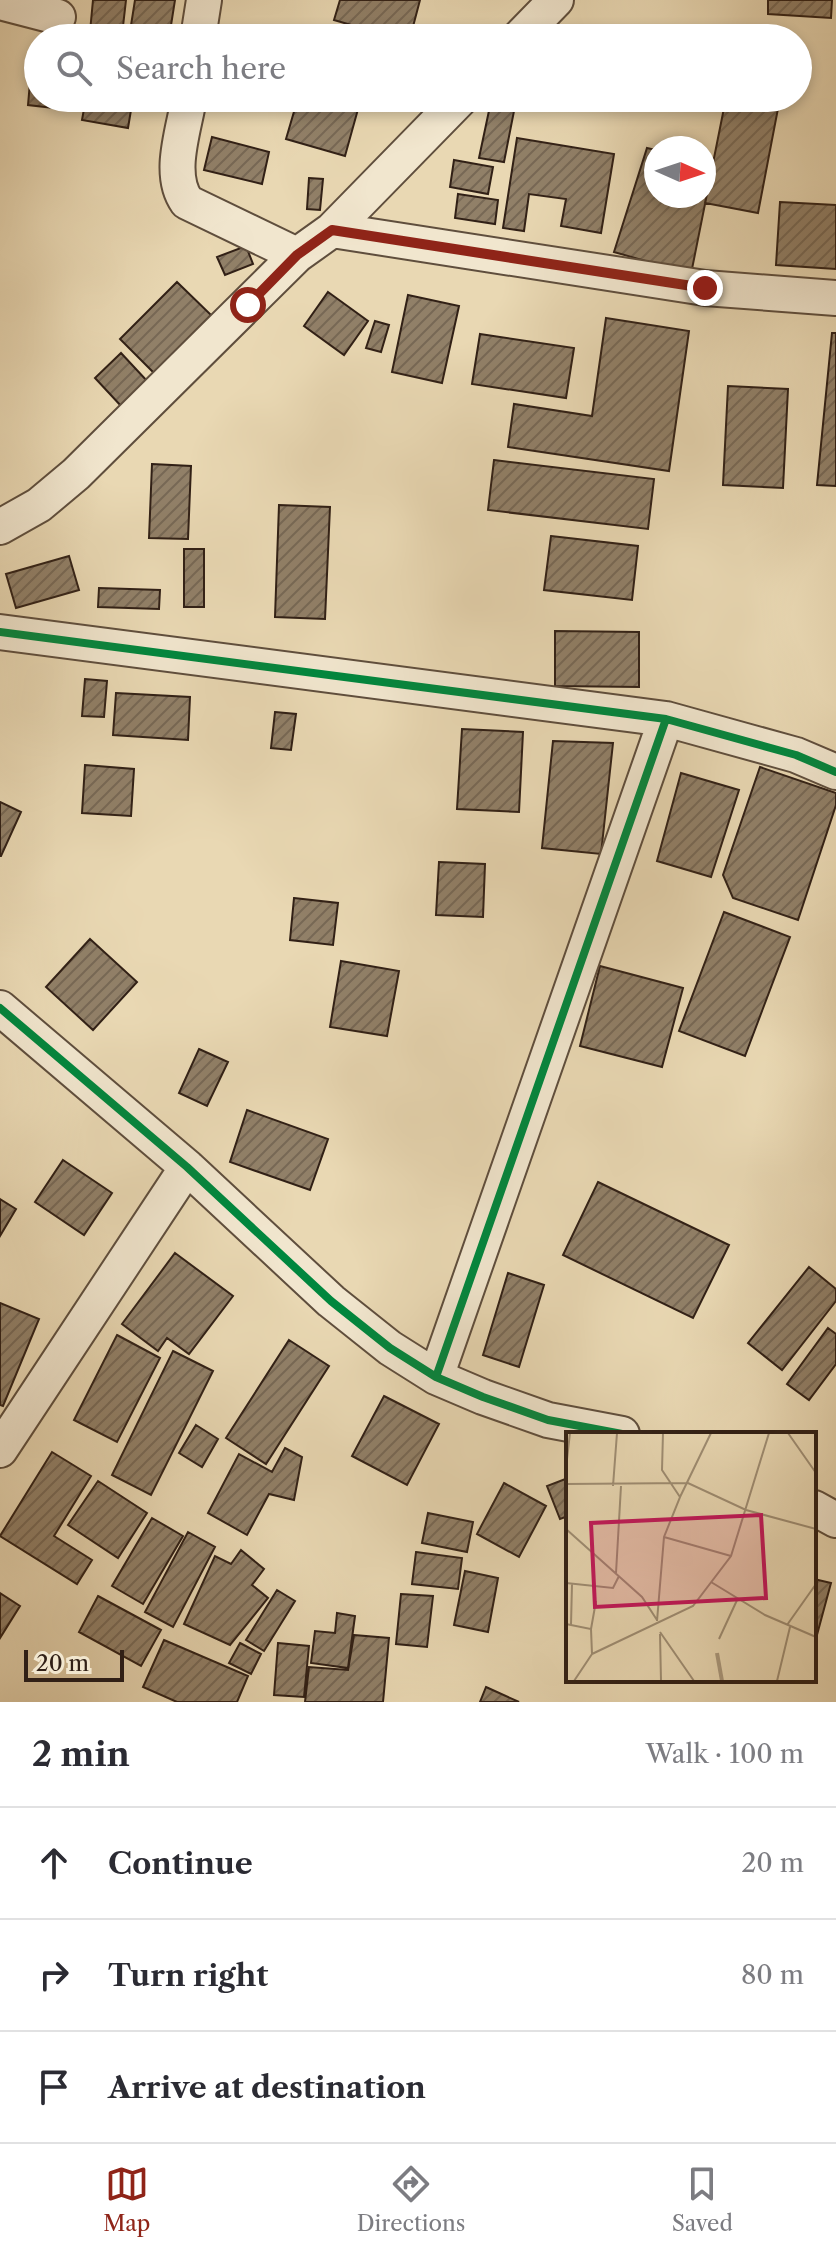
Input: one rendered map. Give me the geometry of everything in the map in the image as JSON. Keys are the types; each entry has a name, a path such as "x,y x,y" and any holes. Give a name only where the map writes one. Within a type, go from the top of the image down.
{"street":[{"path":"200,24 204,0"},
{"path":"533,24 556,0"},
{"path":"0,2 58,17"},
{"path":"187,112 177,189 187,202 297,255"},
{"path":"0,527 39,505 76,474 297,255 332,230 447,112"},
{"path":"332,230 705,288 836,298"},
{"path":"0,632 666,719 796,755 836,772"},
{"path":"436,1377 666,719"},
{"path":"0,1008 187,1167 331,1301 390,1348 436,1377 548,1420 611,1432"},
{"path":"4,1435 187,1167"},
{"path":"816,1509 836,1520"}],"building":[{"path":"93,0 126,0 123,24 91,24"},
{"path":"135,0 175,0 171,24 131,24"},
{"path":"340,0 420,0 414,24 348,24 334,20"},
{"path":"768,0 832,0 831,18 768,14"},
{"path":"83,112 131,112 128,128 82,120"},
{"path":"294,112 357,112 345,156 286,139"},
{"path":"489,112 514,112 504,162 479,158"},
{"path":"723,112 777,112 758,213 716,205 716,148"},
{"path":"212,137 269,152 262,184 204,170"},
{"path":"517,138 614,154 601,233 561,226 566,199 529,194 524,231 503,228"},
{"path":"644,157 644,208 704,208 691,274 614,252"},
{"path":"454,160 493,167 488,194 450,187"},
{"path":"309,178 323,179 320,210 307,209"},
{"path":"458,194 498,200 495,224 455,218"},
{"path":"780,202 836,205 836,269 776,265"},
{"path":"246,246 253,264 225,275 217,257"},
{"path":"177,282 211,315 154,373 120,339"},
{"path":"328,292 368,321 344,355 304,326"},
{"path":"408,295 459,306 442,383 392,372"},
{"path":"606,318 689,331 669,471 508,447 514,404 592,416"},
{"path":"375,321 389,325 381,352 366,348"},
{"path":"832,333 836,333 836,486 817,485"},
{"path":"480,334 574,348 566,398 472,384"},
{"path":"121,353 148,382 122,407 95,378"},
{"path":"728,386 788,389 783,488 723,485"},
{"path":"494,460 654,479 648,529 488,510"},
{"path":"152,464 191,466 188,539 149,538"},
{"path":"279,505 330,507 325,619 275,617"},
{"path":"551,536 638,546 632,600 544,590"},
{"path":"184,549 204,549 204,607 184,607"},
{"path":"69,556 79,590 16,608 6,574"},
{"path":"99,588 160,590 159,609 98,607"},
{"path":"555,631 639,632 639,687 555,686"},
{"path":"85,679 107,681 104,717 82,716"},
{"path":"116,693 190,697 188,740 113,735"},
{"path":"275,712 296,714 291,750 271,748"},
{"path":"462,729 523,732 519,812 457,809"},
{"path":"553,741 613,743 601,854 542,848"},
{"path":"85,765 134,769 131,816 82,813"},
{"path":"760,767 836,793 836,805 798,920 733,898 723,875"},
{"path":"681,773 739,790 711,877 657,861"},
{"path":"0,802 21,812 1,856 0,856"},
{"path":"439,862 485,864 483,917 436,915"},
{"path":"294,898 338,903 333,945 290,940"},
{"path":"724,912 790,937 745,1056 679,1031"},
{"path":"90,939 137,982 93,1030 46,987"},
{"path":"341,961 399,971 387,1036 330,1027"},
{"path":"600,966 683,988 662,1067 580,1046"},
{"path":"199,1049 228,1062 207,1106 179,1093"},
{"path":"247,1110 328,1139 310,1190 230,1162"},
{"path":"63,1160 112,1193 84,1235 35,1202"},
{"path":"598,1182 729,1245 693,1318 563,1255"},
{"path":"0,1199 16,1209 0,1236"},
{"path":"175,1253 233,1296 189,1354 167,1338 158,1351 122,1324"},
{"path":"809,1267 836,1289 836,1301 782,1370 748,1343"},
{"path":"508,1273 544,1285 519,1367 483,1355"},
{"path":"0,1303 39,1319 3,1406 0,1405"},
{"path":"828,1328 836,1334 836,1364 809,1400 787,1384"},
{"path":"117,1335 160,1358 117,1442 74,1420"},
{"path":"289,1340 329,1366 266,1464 226,1438"},
{"path":"173,1351 213,1371 151,1495 112,1475"},
{"path":"384,1396 439,1424 407,1485 352,1456"},
{"path":"196,1425 218,1439 202,1467 179,1453"},
{"path":"285,1448 302,1457 294,1500 269,1494 247,1535 208,1513 239,1454 272,1472"},
{"path":"52,1452 91,1476 54,1536 92,1560 77,1584 0,1536"},
{"path":"566,1479 566,1517 560,1519 547,1486"},
{"path":"98,1481 147,1513 118,1558 68,1525"},
{"path":"504,1483 546,1506 519,1557 477,1534"},
{"path":"428,1513 473,1522 467,1552 422,1543"},
{"path":"152,1518 183,1536 143,1604 112,1586"},
{"path":"188,1532 215,1547 173,1627 145,1612"},
{"path":"241,1550 264,1569 252,1585 268,1598 230,1645 184,1624 215,1556 231,1564"},
{"path":"416,1552 462,1558 458,1589 412,1584"},
{"path":"465,1571 498,1578 488,1632 454,1625"},
{"path":"816,1579 831,1583 816,1639"},
{"path":"277,1590 295,1601 264,1651 246,1640"},
{"path":"0,1593 20,1606 0,1638"},
{"path":"401,1594 433,1596 427,1647 396,1644"},
{"path":"98,1596 161,1630 141,1666 79,1632"},
{"path":"337,1613 355,1616 348,1668 311,1663 315,1631 335,1633"},
{"path":"354,1635 389,1638 383,1702 305,1702 309,1667 348,1670"},
{"path":"164,1640 248,1676 237,1702 177,1702 143,1687"},
{"path":"240,1643 261,1654 251,1674 229,1663"},
{"path":"278,1643 309,1646 304,1697 274,1695"},
{"path":"486,1687 519,1702 480,1702"}],"cycle path":[{"path":"0,632 666,719 796,755 836,772"},
{"path":"436,1377 666,719"},
{"path":"0,1008 187,1167 331,1301 390,1348 436,1377 483,1397 548,1420 611,1432"}],"route":[{"path":"248,305 297,255 332,230 705,288"}]}
